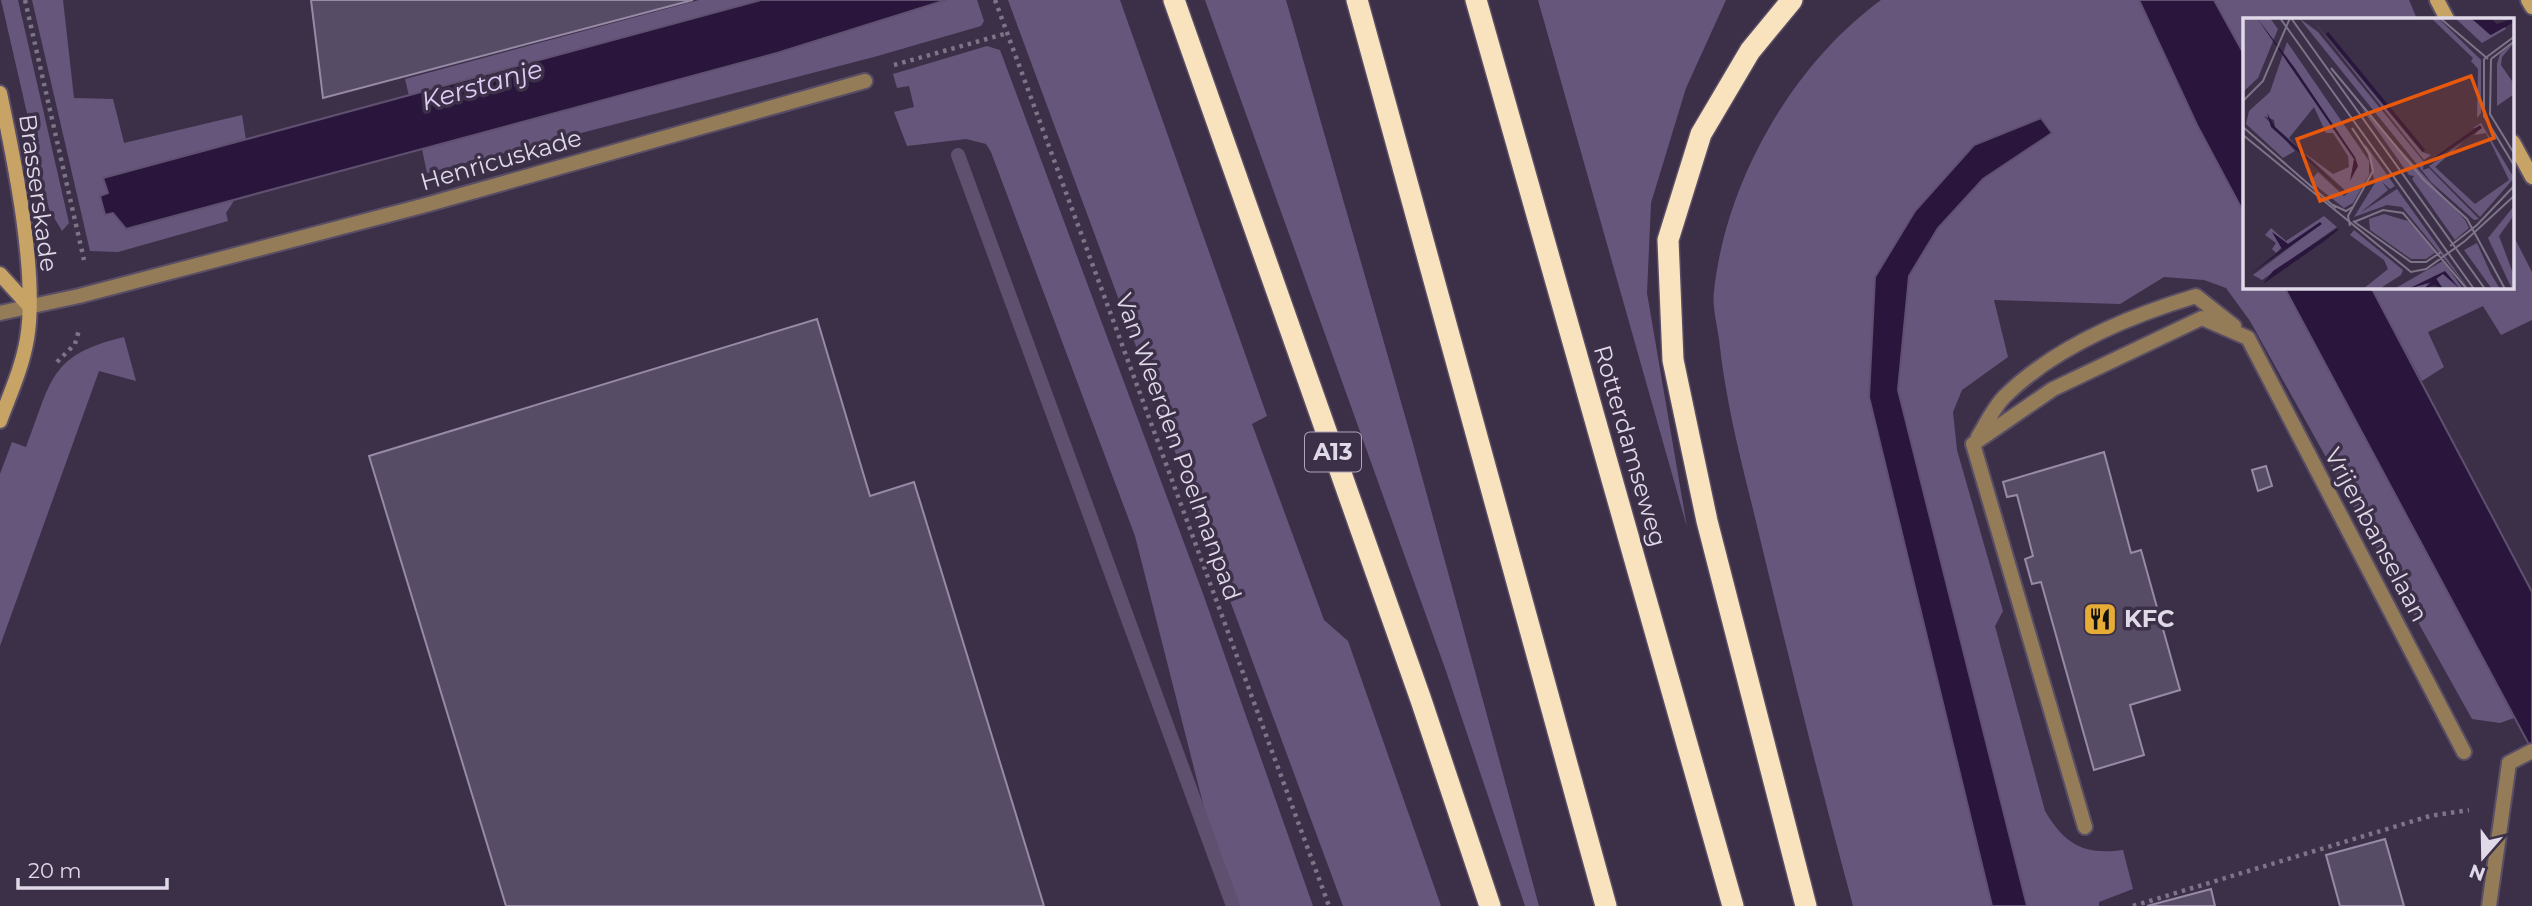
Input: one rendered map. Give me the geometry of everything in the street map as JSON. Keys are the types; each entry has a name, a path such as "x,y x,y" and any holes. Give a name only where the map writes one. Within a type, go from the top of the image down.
{"highway":[{"name":"A13","path":"1174,0 1490,906"},
{"path":"1357,0 1606,906"},
{"name":"Rotterdamseweg","path":"1476,0 1733,906"},
{"path":"1792,0 1750,51 1701,134 1668,240 1673,360 1707,521 1806,906"}],"main road":[{"path":"2437,0 2446,18"},
{"path":"2528,0 2532,7"},
{"name":"Brasserskade","path":"0,93 21,218 30,307 22,365 0,421"},
{"path":"2514,144 2532,177"},
{"path":"0,274 30,307"}],"street":[{"name":"Henricuskade","path":"0,313 422,206 865,80"},
{"name":"Vrijenbanselaan","path":"1973,444 2003,397 2049,362 2139,313 2196,296 2248,338 2464,752"},
{"path":"2085,827 1973,444 2053,389 2202,318 2248,338"},
{"path":"2489,906 2509,763 2529,753"}],"path":[{"name":"Van Weerden Poelmanpad","path":"995,0 1329,906"},
{"path":"865,80 881,68 1008,33"},
{"path":"2133,906 2430,816 2504,804"}],"shaded area":[{"path":"1,0 18,0 69,223 62,231 49,209"},
{"path":"32,0 63,0 74,98 113,99 124,143 242,115 246,140 104,178 114,213 126,229 235,199 226,213 228,221 118,252 90,251"},
{"path":"699,0 761,0 409,96 405,79"},
{"path":"946,0 977,0 984,21 981,26 874,57 427,173 422,149 777,53"},
{"path":"1008,0 1120,0 1267,416 1252,424 1324,620 1348,641 1441,906 1343,906"},
{"path":"1205,0 1286,0 1413,444 1539,906 1525,906 1446,671"},
{"path":"1538,0 1726,0 1686,88 1651,203 1647,293 1687,527"},
{"path":"1881,0 2139,0 2197,125 2243,211 2243,289 2285,289 2514,718 2500,723 2472,719 2250,321 2226,288 2204,280 2164,277 2120,304 1994,300 2008,357 1962,390 1953,412 1957,450 2003,611 1995,626 2045,811 2060,832 2077,845 2097,851 2123,850 2133,889 2099,902 2099,906 1853,906 1737,443 1714,309 1721,250 1733,208 1749,168 1792,92 1819,57"},
{"path":"2214,0 2409,0 2417,18 2243,18 2243,52"},
{"path":"987,46 1000,50 1202,591 1313,906 1229,906 1135,536 991,152 986,144 966,139 907,146 894,112 914,107 909,86 897,88 893,74"},
{"path":"2514,237 2532,272 2532,320 2501,335 2483,306 2428,332 2444,367 2422,381 2372,289 2514,289"},
{"path":"124,337 136,381 99,371 0,646 0,474 12,442 26,447 48,388 66,362 80,352"}],"water":[{"name":"Kerstanje","path":"761,0 946,0 777,53 126,229 113,213 105,215 100,196 108,193 103,178"},
{"path":"2139,0 2214,0 2243,52 2243,211 2197,125"},
{"path":"2041,118 2052,133 1983,179 1938,228 1909,276 1898,390 2027,906 1992,906 1869,397 1875,277 1915,211 1974,145"},
{"path":"2285,289 2372,289 2532,592 2532,750"}],"building":[{"path":"311,0 693,0 323,98"},
{"path":"817,319 870,496 914,482 1044,906 506,906 369,456"},
{"path":"2104,452 2131,553 2141,550 2180,690 2130,705 2144,755 2094,770 2041,582 2032,584 2025,559 2033,556 2017,495 2007,497 2003,482"},
{"path":"2266,466 2272,486 2258,491 2252,470"},
{"path":"2385,839 2404,906 2340,906 2326,855"},
{"path":"2211,889 2215,906 2147,906"}],"waterway":[{"path":"958,155 1233,906"}],"place":[{"name":"KFC","path":"2100,619"}]}
